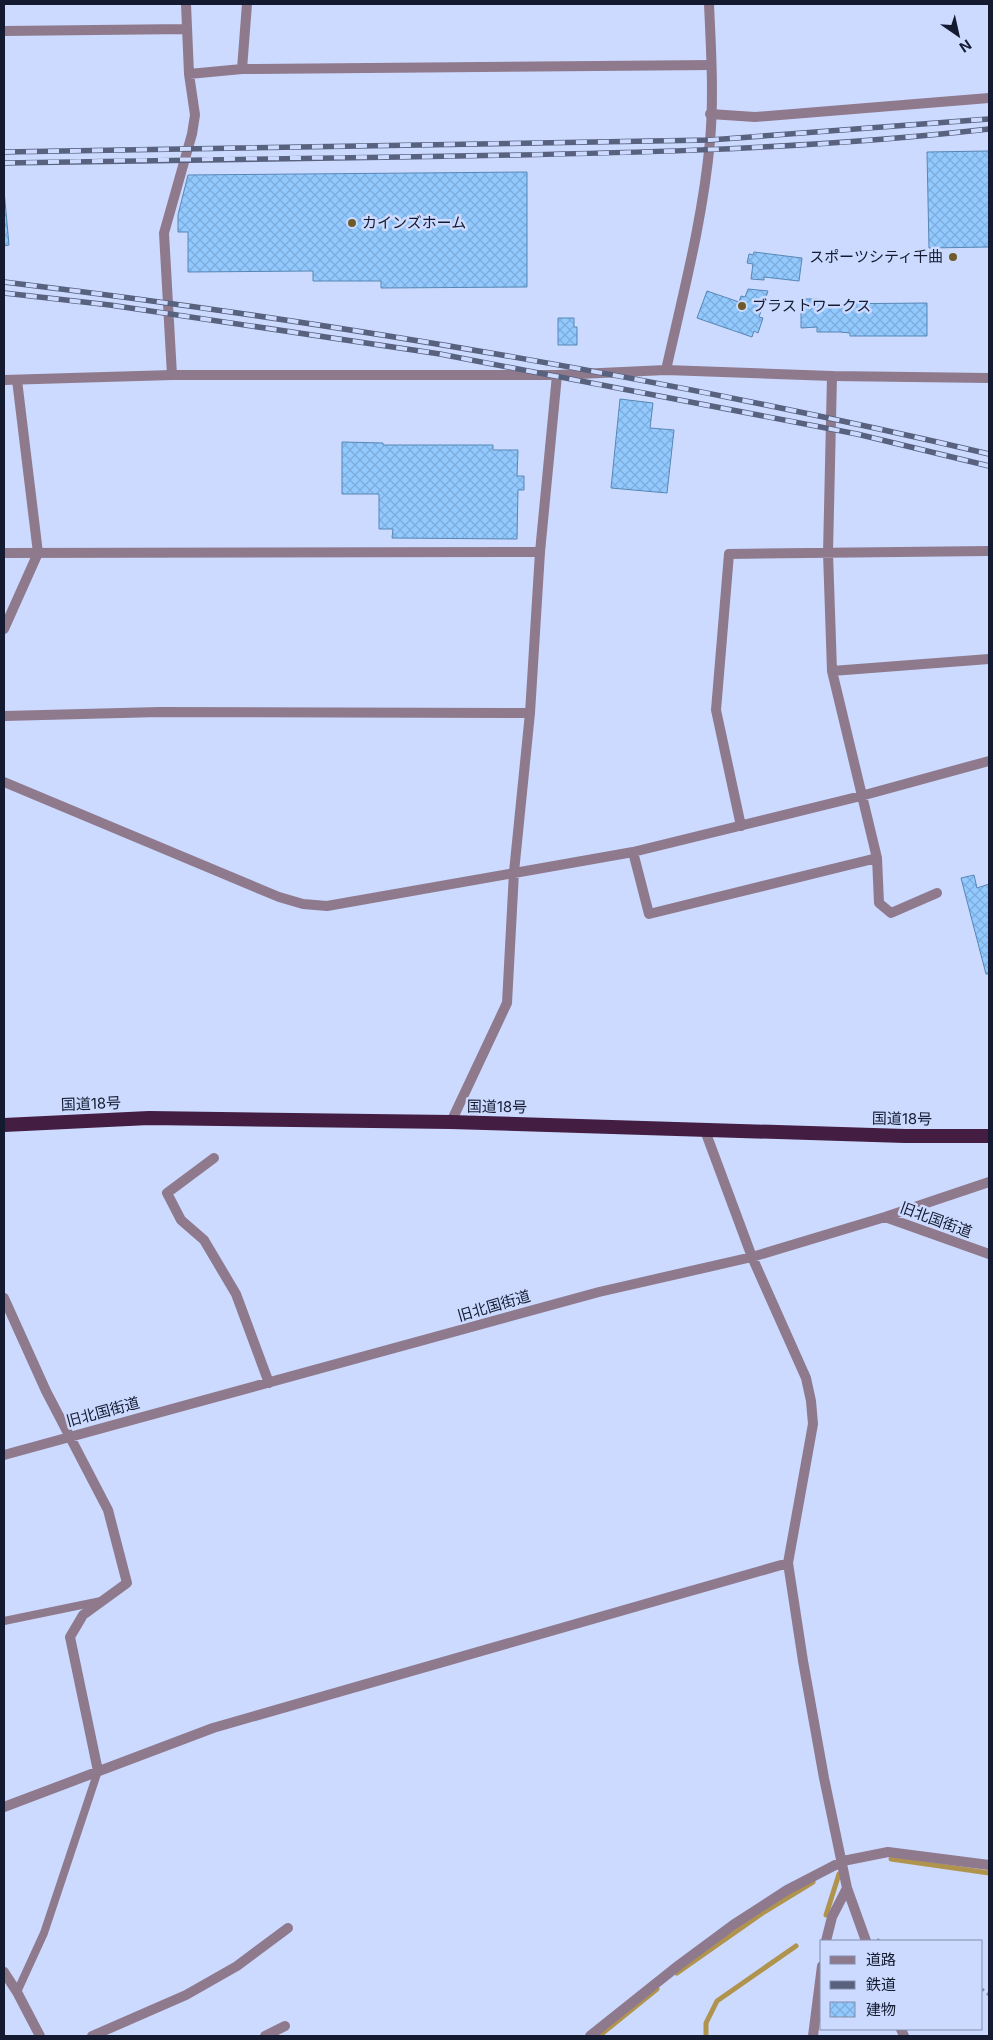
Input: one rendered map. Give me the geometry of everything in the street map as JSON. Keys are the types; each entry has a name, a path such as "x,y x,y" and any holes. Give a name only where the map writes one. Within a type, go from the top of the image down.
{"highway":[{"name":"国道18号","path":"4,1125 149,1118 451,1122 704,1128 904,1136 989,1136"}],"street":[{"path":"172,375 164,233 193,128 195,114 189,74 186,4"},
{"path":"242,69 247,4"},
{"path":"666,370 700,214 710,140 711,65 709,4"},
{"path":"4,30 187,29"},
{"path":"189,74 242,69 711,65"},
{"path":"710,114 755,117 989,98"},
{"path":"4,380 172,375 557,376 666,370 832,376 989,378"},
{"path":"451,1122 507,1003 514,872 530,713 540,552 557,376"},
{"path":"832,376 828,552 832,671 877,858 879,903 891,913 938,893"},
{"path":"4,629 38,553 17,380"},
{"path":"741,826 716,710 729,554 989,551"},
{"path":"4,553 540,552"},
{"path":"832,671 989,659"},
{"path":"4,716 160,712 530,713"},
{"path":"4,782 267,892 303,904 327,906 633,852 861,796 989,761"},
{"path":"633,852 649,914 877,858"},
{"path":"704,1128 752,1257 796,1352 806,1378 811,1401 813,1424 788,1563 824,1778 848,1888 866,1940"},
{"path":"214,1158 167,1193 182,1220 204,1240 236,1294 269,1383"},
{"path":"885,1217 989,1182"},
{"name":"旧北国街道","path":"4,1455 599,1292 752,1257 885,1217 989,1254"},
{"path":"4,1298 46,1392 108,1510 127,1583 83,1615 70,1637 98,1770"},
{"path":"4,1807 98,1770 214,1728 788,1563"},
{"path":"590,2036 679,1965 733,1925 787,1890 843,1861 888,1852 989,1865"},
{"path":"826,1940 832,1917 848,1888"},
{"path":"92,2036 186,1995 237,1966 288,1928"},
{"path":"4,1972 17,1992 40,2036"},
{"path":"813,2036 820,1982"},
{"path":"264,2036 285,2026"}],"lane":[{"path":"4,1621 103,1600"},
{"path":"17,1992 44,1933 98,1770"}],"building":[{"path":"989,151 989,247 929,248 927,152"},
{"name":"カインズホーム","path":"527,172 527,287 381,288 381,281 313,281 313,271 188,272 188,232 178,232 178,215 188,175"},
{"path":"4,190 9,245 4,246"},
{"path":"754,252 802,258 799,281 764,277 764,280 751,279 753,264 747,263 749,254 753,255"},
{"path":"748,289 768,291 759,317 763,318 758,333 754,331 752,337 697,318 707,291 739,302 741,296 745,297"},
{"path":"801,299 819,299 819,304 927,303 927,336 850,336 850,333 817,332 817,327 801,328"},
{"path":"558,318 574,318 574,327 577,327 577,345 558,345"},
{"path":"620,399 653,403 650,428 674,430 667,493 611,488"},
{"path":"342,442 383,443 383,445 493,445 493,450 518,450 517,476 524,476 524,490 518,490 517,539 392,538 393,529 379,529 379,494 342,494"},
{"path":"974,875 977,888 989,884 989,974 986,974 961,878"}],"waterway":[{"path":"891,1859 989,1873"},
{"path":"826,1915 839,1874"},
{"path":"677,1973 764,1912 813,1882"},
{"path":"706,2036 706,2023 717,2001 796,1946"},
{"path":"599,2036 657,1989"}],"railway":[{"path":"4,152 710,140 989,119"},
{"path":"4,163 622,153 769,147 989,129"},
{"path":"4,282 252,315 499,354 745,401 989,454"},
{"path":"4,293 110,305 440,354 857,434 989,466"}],"place":[{"name":"カインズホーム","path":"352,223"},
{"name":"スポーツシティ千曲","path":"953,257"},
{"name":"ブラストワークス","path":"742,306"}]}
